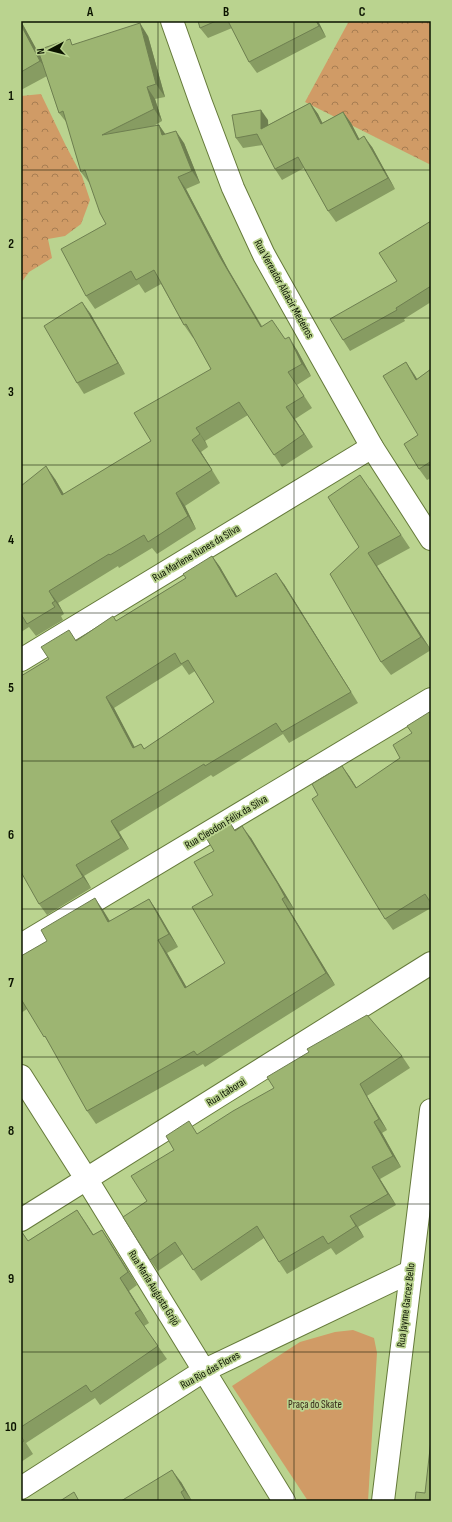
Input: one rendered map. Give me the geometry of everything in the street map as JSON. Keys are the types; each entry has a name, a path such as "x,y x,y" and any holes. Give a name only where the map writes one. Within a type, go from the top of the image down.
{"street":[{"name":"Rua Vereador Aldacir Medeiros","path":"172,21 233,188 261,248 372,447 431,539"},
{"name":"Rua Marlene Nunes da Silva","path":"21,660 372,447"},
{"name":"Rua Cleodon Félix da Silva","path":"21,945 431,699"},
{"name":"Rua Itaborai","path":"21,1220 431,963"},
{"name":"Rua Maria Augusta Grijó","path":"21,1076 205,1370 284,1501"},
{"name":"Rua Jayme Garcez Bello","path":"383,1501 431,1110"},
{"name":"Rua Rio das Flores","path":"21,1488 205,1370 410,1272"}],"green space":[{"path":"349,21 431,21 431,165 305,102"},
{"path":"41,94 82,176 90,200 81,224 65,236 48,239 52,258 29,272 21,283 21,96"},
{"name":"Praça do Skate","path":"353,1330 374,1338 377,1353 368,1501 308,1501 232,1386 300,1342 335,1332"}],"building":[{"path":"198,21 216,21 200,28"},
{"path":"228,21 316,21 319,26 249,62"},
{"path":"140,23 156,84 147,87 154,109 102,135 159,125 162,135 176,131 192,171 178,177 220,257 261,327 272,320 285,339 289,337 302,364 288,372 304,396 286,407 304,434 274,455 239,402 196,428 200,434 192,440 212,470 176,493 188,516 148,542 144,535 110,555 109,554 49,591 55,601 52,603 55,607 27,624 21,614 21,486 46,466 62,495 151,441 134,413 211,369 186,324 184,325 154,270 136,280 131,271 86,296 61,249 106,224 100,213 85,170 81,172 63,111 59,113 38,50 70,39 72,45"},
{"path":"21,25 40,61 21,72"},
{"path":"310,103 321,124 343,112 358,140 364,136 388,178 328,211 298,157 275,169 257,134 236,138 232,115 261,110 261,129"},
{"path":"431,221 431,286 396,308 397,310 343,340 330,319 397,281 379,253"},
{"path":"82,302 118,363 77,383 44,326"},
{"path":"406,362 416,380 431,369 431,463 430,462 419,469 404,444 418,435 383,376"},
{"path":"360,475 401,535 368,553 421,637 381,662 330,574 359,547 328,497"},
{"path":"212,556 236,597 276,573 351,692 282,732 276,723 205,766 204,764 111,821 121,838 76,865 83,877 39,904 21,872 21,676 49,659 41,647 69,630 76,641 113,616 116,621 186,578 183,574","holes":["175,653 181,664 188,660 214,702 144,749 141,744 133,748 106,697"]},
{"path":"431,711 431,903 425,894 385,919 312,799 318,795 312,784 342,766 356,788 400,758 393,745 412,733 407,726"},
{"path":"229,821 235,831 242,826 278,884 285,897 282,899 326,973 197,1055 194,1051 87,1111 45,1036 44,1037 21,999 21,956 47,941 41,930 95,898 108,922 149,899 169,934 158,940 185,988 225,963 192,907 213,895 194,862 214,851 205,836"},
{"path":"367,1015 402,1056 360,1084 379,1119 374,1122 393,1156 372,1167 388,1194 350,1216 356,1226 328,1244 323,1236 279,1262 257,1226 193,1270 175,1242 150,1260 123,1217 147,1201 131,1176 174,1150 166,1136 189,1121 197,1134 233,1111 274,1088 267,1077 309,1052 307,1049"},
{"path":"77,1210 93,1235 102,1230 128,1272 120,1278 140,1310 135,1313 158,1346 91,1392 86,1385 21,1427 21,1231 28,1241"},
{"path":"21,1436 24,1441 21,1443"},
{"path":"431,1440 431,1501 415,1501 416,1492 425,1493"},
{"path":"172,1470 184,1490 181,1492 186,1501 121,1501"},
{"path":"74,1492 79,1501 60,1501"}]}
